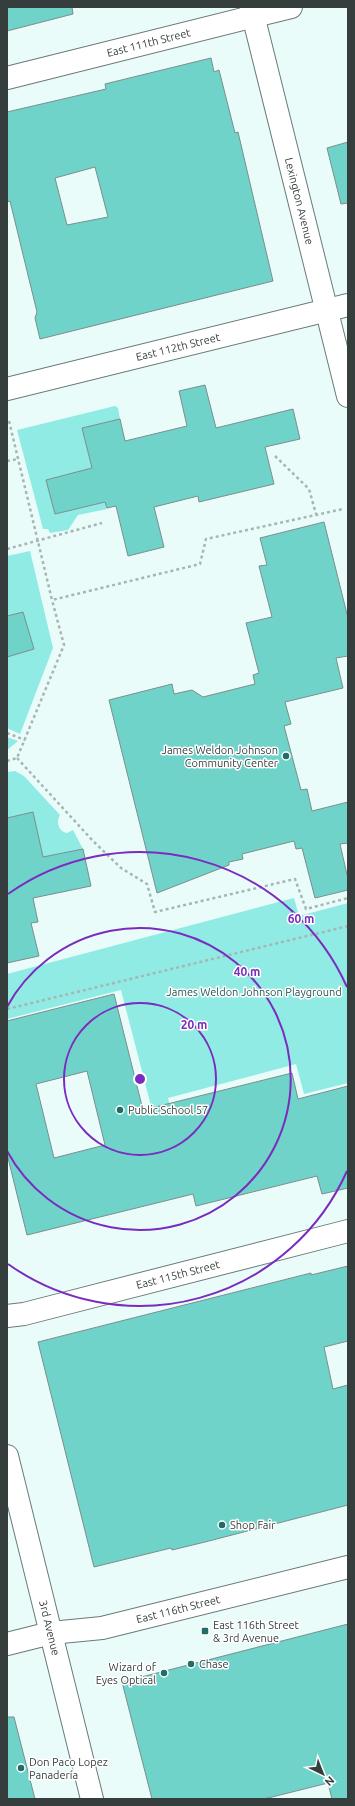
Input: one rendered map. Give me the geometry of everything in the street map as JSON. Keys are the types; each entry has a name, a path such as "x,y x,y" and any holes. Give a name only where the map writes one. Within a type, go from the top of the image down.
{"street":[{"name":"East 111th Street","path":"7,78 252,12 291,7"},
{"name":"Lexington Avenue","path":"252,12 348,396"},
{"name":"East 112th Street","path":"7,389 348,305"},
{"name":"East 115th Street","path":"7,1316 24,1314 348,1231"},
{"name":"3rd Avenue","path":"7,1456 92,1799"},
{"name":"East 116th Street","path":"7,1644 51,1632 102,1628 348,1567"}],"path":[{"path":"7,761 17,758 64,645 8,421"},
{"path":"275,456 309,489 316,514"},
{"path":"7,461 18,459"},
{"path":"52,600 200,564 206,539 343,509"},
{"path":"7,549 102,523"},
{"path":"7,733 25,740"},
{"path":"17,758 93,841 121,868 147,884 155,912 295,879 306,909 348,898"},
{"path":"7,1009 348,926"}],"green space":[{"path":"115,406 118,408 120,419 82,428 92,468 46,480 55,514 105,502 107,509 78,515 68,530 50,533 48,529 43,529 17,430"},
{"path":"30,551 53,648 20,734 7,728 7,657 34,649 23,612 7,616 7,556"},
{"path":"7,737 18,741 7,750"},
{"path":"15,771 24,776 60,815 58,823 60,828 67,833 73,830 83,849 43,857 33,812 7,818 7,772"},
{"name":"James Weldon Johnson Playground","path":"294,898 299,916 348,903 348,1083 304,1094 296,1064 168,1098 177,1137 160,1141 121,990 7,1019 7,974"}],"building":[{"path":"7,7 72,7 73,14 7,31"},
{"path":"211,58 214,72 219,70 235,133 238,132 273,281 40,339 35,318 37,312 10,201 7,202 7,112 106,89 105,84","holes":["95,167 108,217 67,225 55,178"]},
{"path":"348,142 348,203 341,204 327,148"},
{"path":"205,385 216,428 293,409 300,439 265,447 274,484 199,502 198,496 154,507 164,547 128,556 116,506 107,508 105,502 55,514 46,480 92,468 82,428 120,419 125,441 187,426 179,391"},
{"path":"324,522 348,618 348,656 336,658 343,688 285,702 291,724 284,726 301,790 307,789 312,811 348,802 348,843 340,844 348,879 348,890 315,898 302,848 296,849 294,841 242,854 243,859 229,862 229,865 157,893 109,700 172,684 174,694 192,690 203,697 255,684 253,675 259,673 246,623 272,617 259,566 267,565 260,538"},
{"path":"23,612 34,649 7,657 7,616"},
{"path":"33,812 43,857 83,849 91,886 33,898 38,922 31,923 39,956 7,963 7,818"},
{"path":"114,994 143,1110 292,1073 298,1099 348,1086 348,1188 322,1194 317,1176 196,1206 193,1194 27,1235 7,1154 7,1021","holes":["87,1071 105,1145 54,1158 36,1084"]},
{"path":"348,1266 348,1341 324,1347 333,1389 348,1385 348,1505 205,1542 172,1550 171,1548 94,1567 38,1342 311,1273 311,1275"},
{"path":"348,1624 348,1799 332,1799 328,1783 264,1799 152,1799 122,1682"},
{"path":"7,1717 14,1717 35,1799 7,1799"}],"place":[{"name":"James Weldon Johnson Community Center","path":"286,756"},
{"name":"Public School 57","path":"120,1110"},
{"name":"Shop Fair","path":"222,1525"},
{"name":"East 116th Street & 3rd Avenue","path":"205,1631"},
{"name":"Chase","path":"191,1664"},
{"name":"Wizard of Eyes Optical","path":"164,1673"},
{"name":"Don Paco Lopez Panadería","path":"21,1768"}]}
